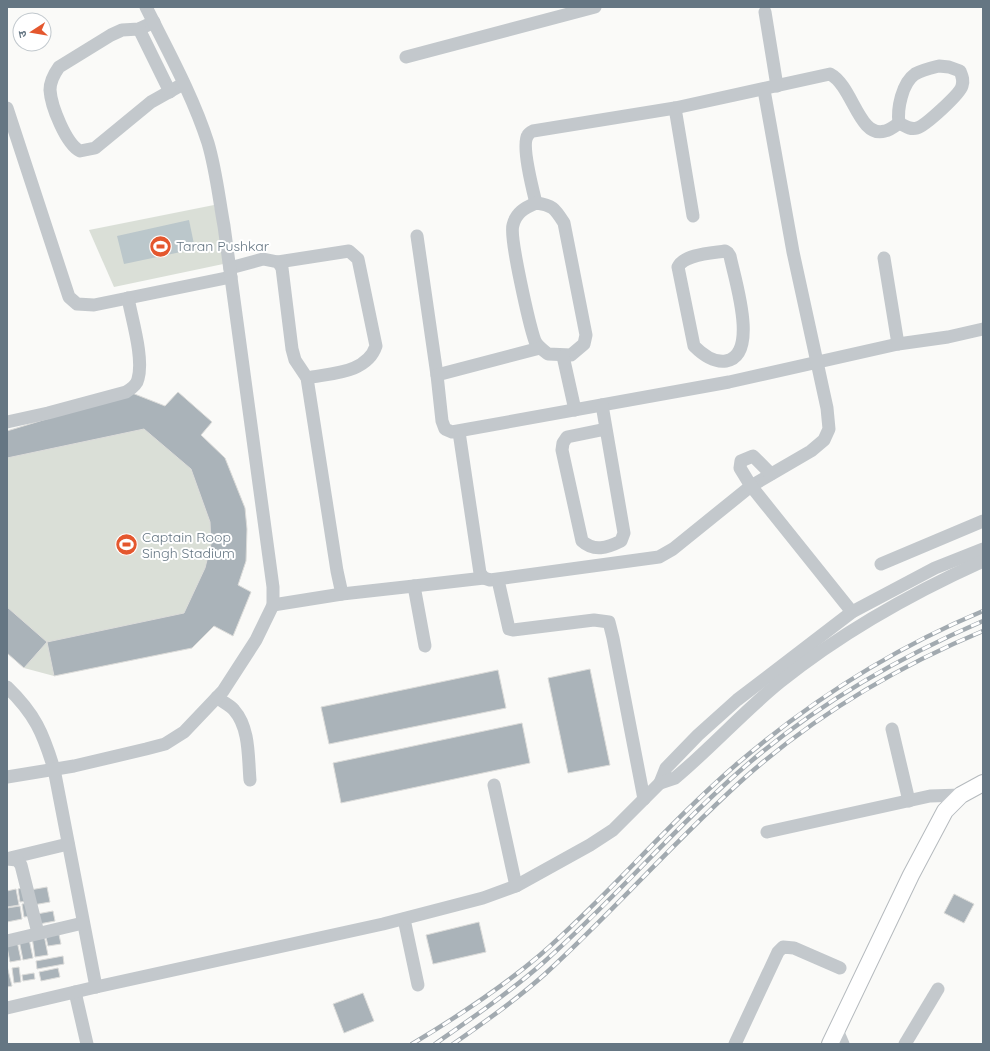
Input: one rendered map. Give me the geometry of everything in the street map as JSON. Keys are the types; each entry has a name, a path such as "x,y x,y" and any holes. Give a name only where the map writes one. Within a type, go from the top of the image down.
{"main road":[{"path":"830,1044 840,1037 911,875 945,811 961,795 983,783"}],"street":[{"path":"7,777 74,766 165,744 184,732 217,698 256,640 273,605 273,587 231,273 215,175 208,143 183,84 146,7"},
{"path":"406,57 595,7"},
{"path":"273,605 342,594 484,578 498,580 659,557 673,549 751,486 811,451 824,440 828,429 827,408 793,252 770,88 765,12"},
{"path":"154,22 139,29 122,30 111,35 59,67 54,73 50,89 61,125 74,148 80,151 95,148 151,102 183,84"},
{"path":"139,29 170,92"},
{"path":"939,66 949,67 960,71 964,81 962,88 925,124 918,128 909,128 899,123 898,112 903,94 914,75 939,66"},
{"path":"536,203 528,167 526,142 528,135 533,131 675,108 830,74 844,85 865,125 871,130 886,131 899,123"},
{"path":"7,108 10,126 69,297 77,304 85,306 128,298 231,273 263,259 278,262 349,251 358,259 376,346 372,356 366,362 354,368 307,378"},
{"path":"675,108 693,216"},
{"path":"536,203 549,205 557,211 564,223 586,335 584,344 579,350 571,355 563,356 548,354 540,348 535,342 513,247 512,226 518,214 524,208 536,203"},
{"path":"417,236 438,375 442,421 445,429 452,432 459,432 729,382 898,344 948,337 983,329"},
{"path":"725,251 730,256 745,330 742,346 733,358 726,361 715,360 702,354 694,346 678,267 682,260 725,251"},
{"path":"884,258 898,344"},
{"path":"278,262 282,268 292,349 295,360 307,378 337,571 342,594"},
{"path":"7,422 48,413 126,392 135,385 138,379 140,367 128,298"},
{"path":"438,375 540,348"},
{"path":"563,356 575,410"},
{"path":"726,361 729,382"},
{"path":"602,405 624,533 621,541 597,549 588,547 582,541 562,450 563,443 567,437 606,429"},
{"path":"459,432 480,573 484,578"},
{"path":"771,474 753,456 741,461 740,468 751,486 852,612"},
{"path":"881,564 983,521"},
{"path":"7,1008 404,919 483,898 516,886 570,857 613,830 660,783 666,768 698,735 737,700 852,612 935,568 983,548"},
{"path":"660,783 675,778 780,682 857,626 906,598 983,561"},
{"path":"498,580 510,629 513,630 594,620 609,622 644,799"},
{"path":"414,586 425,646"},
{"path":"7,687 34,716 44,739 54,769 96,987"},
{"path":"217,698 235,711 242,724 246,737 250,780"},
{"path":"892,729 909,801"},
{"path":"494,785 516,886"},
{"path":"767,832 930,796 961,795"},
{"path":"9,858 68,844"},
{"path":"9,858 17,860 21,865 38,933"},
{"path":"404,919 418,986"},
{"path":"7,941 83,923"},
{"path":"734,1043 778,952 784,947 794,948 840,968"},
{"path":"905,1044 938,989"},
{"path":"75,992 87,1044"}],"shaded area":[{"name":"Taran Pushkar","path":"214,205 228,263 114,287 89,230"},
{"path":"189,220 195,249 124,264 117,236"},
{"name":"Captain Roop Singh Stadium","path":"178,392 212,422 201,435 225,458 245,508 247,529 246,561 238,585 251,592 233,636 214,626 192,648 54,676 24,668 7,653 7,431 165,406"}],"building":[{"path":"178,392 212,422 201,435 225,458 245,508 247,529 246,561 238,585 251,592 233,636 214,626 192,648 54,676 47,642 184,613 205,568 211,544 210,522 191,469 144,429 7,458 7,431 132,393 165,406"},
{"path":"7,607 47,642 24,668 7,653"},
{"path":"590,669 610,765 568,773 548,678"},
{"path":"498,670 506,708 329,744 321,707"},
{"path":"522,723 530,763 341,803 333,763"},
{"path":"25,887 28,901 20,902 18,889"},
{"path":"47,887 50,902 33,905 30,890"},
{"path":"16,889 19,905 7,907 7,891"},
{"path":"954,894 974,904 964,923 944,913"},
{"path":"29,903 32,916 24,917 22,904"},
{"path":"20,906 22,919 7,922 7,908"},
{"path":"53,911 55,921 39,924 37,914"},
{"path":"479,922 486,952 433,964 426,935"},
{"path":"58,930 61,944 48,946 45,933"},
{"path":"44,935 48,955 35,957 32,937"},
{"path":"29,939 33,958 23,960 19,940"},
{"path":"17,941 21,960 10,962 7,947"},
{"path":"63,956 64,964 37,969 36,961"},
{"path":"7,966 12,986 7,987"},
{"path":"19,967 21,982 14,983 12,968"},
{"path":"58,968 60,977 41,981 39,972"},
{"path":"34,973 35,979 23,981 22,975"},
{"path":"363,993 374,1021 344,1033 333,1004"}],"railway":[{"path":"412,1044 478,1002 540,955 590,908 712,786 766,740 795,718 854,677 885,659 949,626 983,611"},
{"path":"435,1044 477,1015 544,962 594,915 667,840 717,792 769,746 856,686 918,651 983,621"},
{"path":"453,1044 523,993 545,974 571,950 697,823 749,774 775,752 803,731 860,693 921,660 983,631"}],"place":[{"name":"Taran Pushkar","path":"160,246"},
{"name":"Captain Roop Singh Stadium","path":"127,545"}]}
